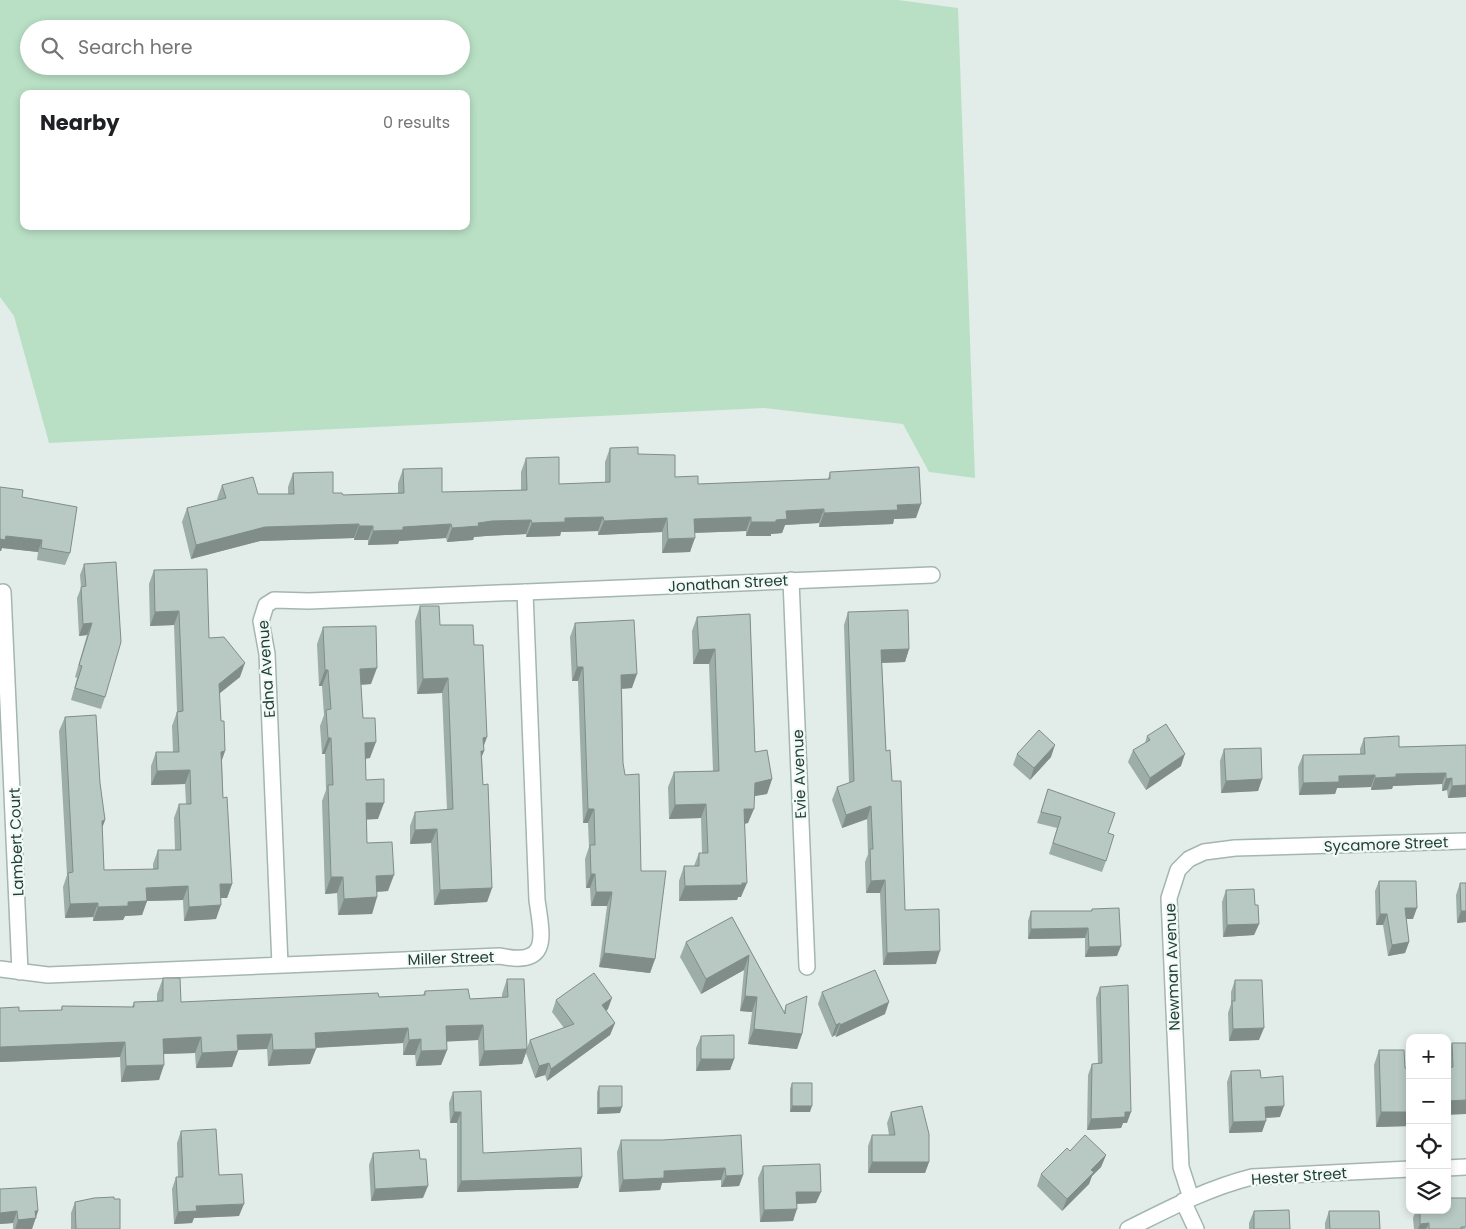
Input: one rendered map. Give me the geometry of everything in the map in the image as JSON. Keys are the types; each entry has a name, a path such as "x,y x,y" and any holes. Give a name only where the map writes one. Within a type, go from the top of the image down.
{"street":[{"name":"Jonathan Street","path":"525,592 932,575"},
{"name":"Evie Avenue","path":"792,580 807,967"},
{"name":"Lambert Court","path":"3,592 20,972"},
{"name":"Edna Avenue","path":"280,965 267,654 261,621 266,604 274,600 309,601 525,592"},
{"name":"Miller Street","path":"0,969 48,975 500,956 516,960 531,958 539,951 542,936 537,900 525,592"},
{"name":"Sycamore Street","path":"1306,846 1466,842"},
{"name":"Newman Avenue","path":"1196,1229 1187,1200 1181,1167 1169,939 1171,886 1178,870 1189,859 1204,852 1235,848 1306,846"},
{"path":"1451,1168 1466,1167"},
{"name":"Hester Street","path":"1128,1229 1187,1200 1227,1184 1252,1177 1406,1169"}],"green space":[{"path":"0,0 898,0 958,8 975,478 929,472 903,424 764,408 49,443 14,316 0,297"}],"building":[{"path":"638,447 638,454 675,455 675,477 698,476 698,484 830,479 830,472 919,467 921,504 897,505 898,510 824,513 824,509 786,511 787,519 776,520 776,522 751,522 751,517 694,519 695,538 668,539 667,518 604,521 603,517 565,518 565,522 532,523 531,520 492,521 478,523 479,526 452,528 451,524 403,527 403,530 373,531 373,526 359,526 359,524 265,527 196,545 187,508 226,498 222,485 253,477 258,494 294,494 293,473 333,472 333,493 342,493 343,495 404,493 403,469 442,468 442,492 527,490 526,458 559,457 559,484 610,482 610,448"},
{"path":"0,487 23,490 22,497 77,507 70,553 41,548 42,540 6,536 5,540 0,539"},
{"path":"116,562 121,642 105,697 75,688 82,666 79,665 92,623 83,624 81,587 86,586 84,564"},
{"path":"207,569 209,638 224,637 245,663 219,684 221,721 224,721 225,751 221,752 223,798 227,797 232,884 220,884 221,905 189,907 188,886 146,888 147,901 128,902 128,906 98,907 98,903 70,904 68,873 73,872 65,717 96,715 100,783 105,820 102,821 104,870 158,869 158,850 181,850 179,804 191,804 190,770 157,771 156,752 179,752 177,712 183,711 179,611 155,612 154,570"},
{"path":"420,606 439,606 440,625 473,625 474,645 483,645 487,737 483,738 484,751 481,751 483,785 488,784 492,888 440,890 437,829 415,830 415,812 453,809 448,678 423,679"},
{"path":"908,610 909,649 881,650 886,751 890,750 892,781 901,781 905,910 939,909 940,951 887,953 885,880 871,881 870,849 873,849 871,806 846,815 837,787 854,781 848,612"},
{"path":"750,614 755,752 767,750 772,779 755,783 754,809 744,809 747,883 742,883 742,885 685,886 684,866 699,866 699,853 708,853 706,804 675,805 674,772 719,771 715,649 699,650 697,617"},
{"path":"634,620 637,674 621,675 623,763 625,775 639,774 641,871 666,871 655,959 604,953 612,892 596,892 595,874 591,874 590,845 595,845 594,809 588,809 583,667 577,667 575,623"},
{"path":"376,626 377,668 360,669 363,718 375,718 376,742 365,743 366,780 384,779 384,803 366,803 367,843 392,842 394,875 376,876 377,897 344,899 343,877 331,877 328,785 333,785 331,738 328,738 326,710 331,709 328,670 325,670 323,627"},
{"path":"1166,724 1185,754 1150,778 1133,750 1150,740 1147,736"},
{"path":"1039,730 1055,745 1034,768 1017,754"},
{"path":"1399,736 1399,747 1466,745 1466,785 1452,786 1452,778 1446,779 1446,773 1396,774 1396,777 1375,778 1375,775 1339,776 1339,782 1303,783 1303,755 1365,754 1364,738"},
{"path":"1261,748 1262,779 1226,781 1224,749"},
{"path":"1048,789 1115,813 1108,833 1114,835 1106,861 1053,843 1061,817 1041,812"},
{"path":"1379,881 1416,881 1417,908 1405,908 1409,942 1392,945 1387,914 1380,914"},
{"path":"1460,883 1466,883 1466,911 1461,911"},
{"path":"1254,889 1255,905 1258,905 1259,924 1227,925 1226,890"},
{"path":"1119,908 1121,946 1089,947 1088,928 1031,929 1031,911 1092,911 1092,909"},
{"path":"732,917 785,1014 786,1005 807,996 802,1034 754,1029 757,997 745,996 749,955 706,979 686,942"},
{"path":"875,970 889,1002 840,1025 840,1023 836,1025 822,992"},
{"path":"594,973 612,998 602,1005 615,1023 551,1069 549,1063 539,1066 530,1040 574,1024 556,1000"},
{"path":"163,978 180,978 181,1002 378,993 379,997 425,995 425,991 468,989 470,999 508,997 507,979 524,979 527,1049 484,1051 483,1025 446,1026 447,1050 421,1051 421,1039 409,1040 408,1028 315,1033 316,1049 273,1050 272,1034 237,1035 238,1051 202,1053 201,1037 163,1039 164,1065 126,1066 125,1042 0,1047 0,1008 19,1007 19,1011 62,1010 62,1006 134,1007 134,1002 163,1001"},
{"path":"1235,980 1262,980 1264,1028 1233,1029 1232,1001 1235,1001"},
{"path":"1128,985 1131,1112 1125,1112 1125,1117 1091,1119 1092,1064 1102,1063 1100,987"},
{"path":"734,1035 734,1059 701,1059 701,1036"},
{"path":"1452,1043 1466,1043 1466,1100 1451,1101 1451,1067 1453,1067"},
{"path":"1379,1050 1404,1050 1406,1112 1381,1112"},
{"path":"1260,1070 1261,1078 1283,1076 1284,1106 1265,1107 1266,1121 1233,1122 1231,1071"},
{"path":"792,1083 812,1083 812,1106 792,1106"},
{"path":"599,1086 622,1086 622,1107 599,1108"},
{"path":"481,1091 483,1153 581,1148 582,1177 461,1181 461,1112 454,1112 453,1092"},
{"path":"922,1106 929,1134 929,1162 872,1162 872,1135 895,1135 891,1112"},
{"path":"216,1129 219,1175 242,1174 244,1204 196,1206 197,1211 178,1212 176,1177 183,1177 181,1131"},
{"path":"741,1135 743,1175 726,1176 725,1168 664,1171 664,1178 623,1180 621,1140 662,1140"},
{"path":"1085,1135 1106,1155 1091,1170 1094,1172 1067,1199 1041,1174 1067,1148 1070,1151"},
{"path":"419,1150 420,1159 426,1159 428,1186 375,1189 373,1153"},
{"path":"820,1164 821,1192 796,1192 797,1209 764,1210 763,1166"},
{"path":"36,1187 38,1211 35,1211 36,1218 18,1220 17,1211 0,1213 0,1189"},
{"path":"114,1197 114,1199 120,1199 120,1229 76,1229 75,1202 94,1198"},
{"path":"1451,1198 1466,1198 1466,1227 1461,1227 1461,1229 1429,1229 1429,1223 1420,1224 1420,1214 1451,1214"},
{"path":"1289,1210 1290,1229 1254,1229 1254,1211"},
{"path":"1329,1211 1379,1211 1380,1229 1330,1229"}]}
